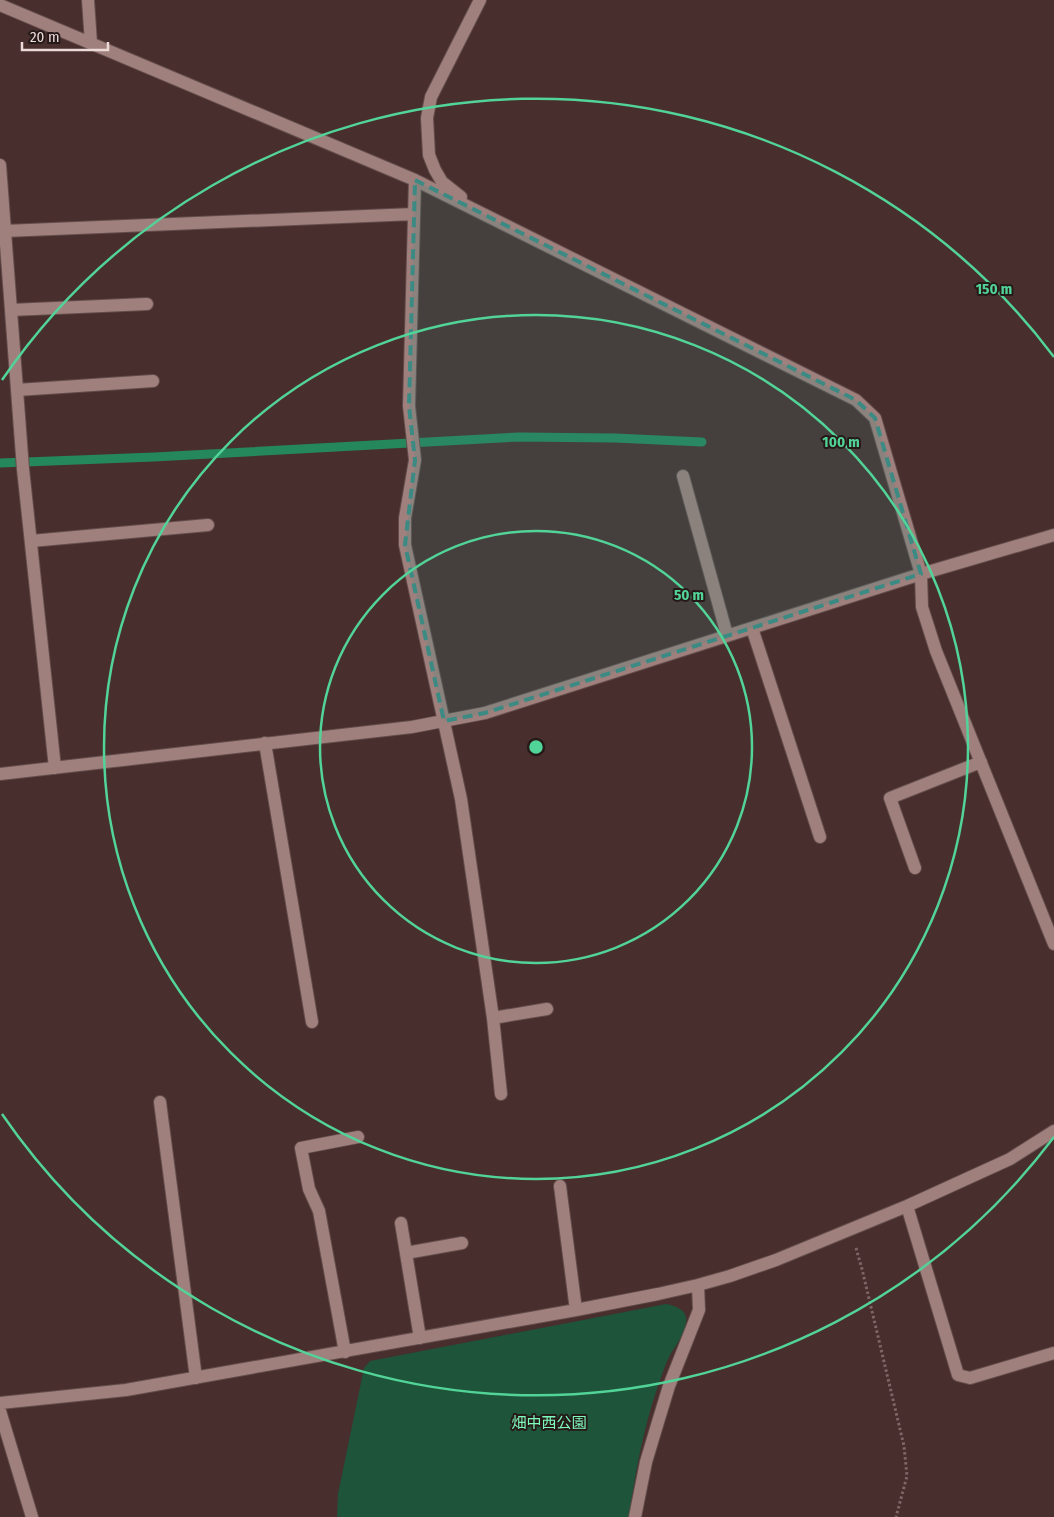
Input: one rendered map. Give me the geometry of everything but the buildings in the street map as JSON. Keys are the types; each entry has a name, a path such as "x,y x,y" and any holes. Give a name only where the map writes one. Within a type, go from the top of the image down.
{"street":[{"path":"88,0 91,43"},
{"path":"476,210 442,182 435,170 429,155 427,118 431,97 480,0"},
{"path":"0,5 415,180 856,400 875,418 921,574 922,607 936,651 1054,944"},
{"path":"0,165 17,390 55,768"},
{"path":"415,180 409,406 414,460 405,518 405,545 461,799 493,1018 500,1094"},
{"path":"4,231 414,214"},
{"path":"11,310 147,304"},
{"path":"17,390 153,381"},
{"path":"683,476 727,636"},
{"path":"31,541 208,525"},
{"path":"0,774 412,727 485,713 921,574 1054,535"},
{"path":"752,628 820,837"},
{"path":"265,744 312,1022"},
{"path":"915,868 890,798 981,762"},
{"path":"493,1018 547,1009"},
{"path":"160,1102 196,1378"},
{"path":"0,1403 126,1390 576,1310 698,1285 776,1260 907,1206 1010,1159 1054,1131"},
{"path":"345,1352 318,1211 309,1189 301,1148 358,1137"},
{"path":"560,1186 576,1310"},
{"path":"907,1206 958,1375 970,1378 1054,1353"},
{"path":"402,1224 420,1338"},
{"path":"406,1253 462,1243"},
{"path":"635,1517 646,1462 669,1386 699,1310 698,1285"},
{"path":"0,1410 32,1517"}],"path":[{"path":"850,1230 862,1269 904,1446 907,1476 896,1517"}],"highlighted area":[{"path":"415,180 856,400 875,418 921,574 485,713 444,721 405,545 415,460 409,406"}],"green space":[{"name":"畑中西公園","path":"666,1304 677,1307 685,1314 685,1326 667,1361 652,1405 640,1452 629,1517 337,1517 338,1494 364,1368 370,1361"}],"waterway":[{"path":"0,463 154,457 519,437 615,438 702,442"}]}
